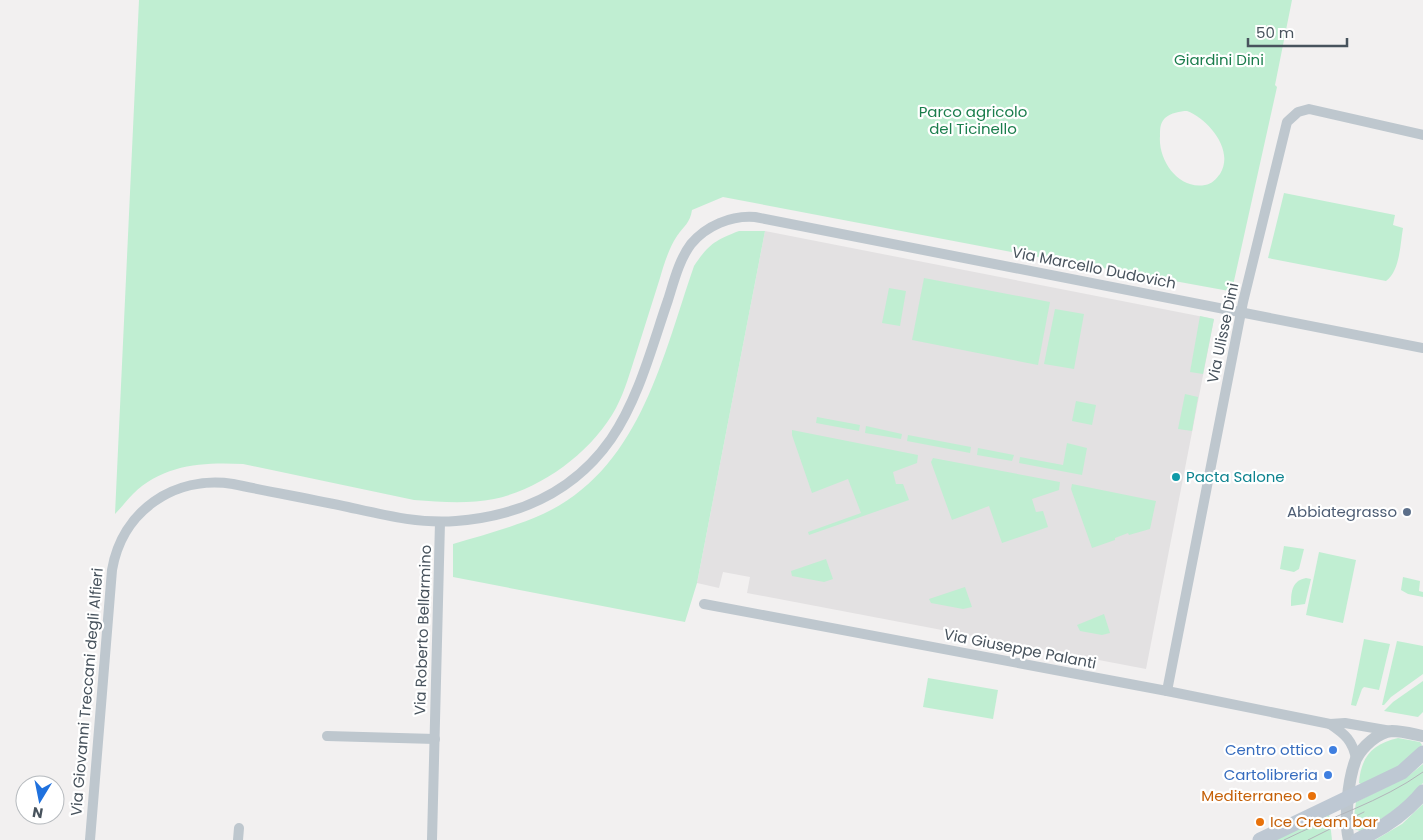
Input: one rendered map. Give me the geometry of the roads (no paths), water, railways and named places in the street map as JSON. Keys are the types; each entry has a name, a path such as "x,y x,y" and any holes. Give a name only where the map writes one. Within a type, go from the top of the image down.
{"main road":[{"path":"1260,840 1402,772 1423,753"},
{"path":"1358,840 1382,828 1408,808 1423,792"}],"street":[{"name":"Via Ulisse Dini","path":"1167,691 1241,313 1288,122 1293,115 1304,110 1316,110 1423,136"},
{"name":"Via Giovanni Treccani degli Alfieri","path":"90,840 112,570 115,555 122,538 148,506 164,494 176,489 199,483 224,482 412,520 440,522 496,515 534,504 564,486 588,467 611,440 631,403 680,262 692,244 710,228 722,222 742,216 760,218"},
{"name":"Via Marcello Dudovich","path":"760,218 1423,348"},
{"name":"Via Roberto Bellarmino","path":"432,840 440,522"},
{"name":"Via Giuseppe Palanti","path":"704,604 1167,691 1330,724 1345,723 1392,731"},
{"path":"1330,724 1349,739 1354,748 1356,759 1348,798 1346,821 1349,840"},
{"path":"1356,759 1371,741 1392,731 1423,736"},
{"path":"327,736 435,739"},
{"path":"238,840 239,828"}],"tram line":[{"path":"1284,840 1373,801 1423,772"},
{"path":"1308,840 1364,812"}],"place":[{"name":"Pacta Salone","path":"1176,477"},
{"name":"Abbiategrasso","path":"1407,512"},
{"name":"Centro ottico","path":"1333,750"},
{"name":"Cartolibreria","path":"1328,775"},
{"name":"Mediterraneo","path":"1312,796"},
{"name":"Ice Cream bar","path":"1260,822"}],"park label":[{"name":"Giardini Dini","path":"1219,60"},
{"name":"Parco agricolo del Ticinello","path":"973,120"}]}
